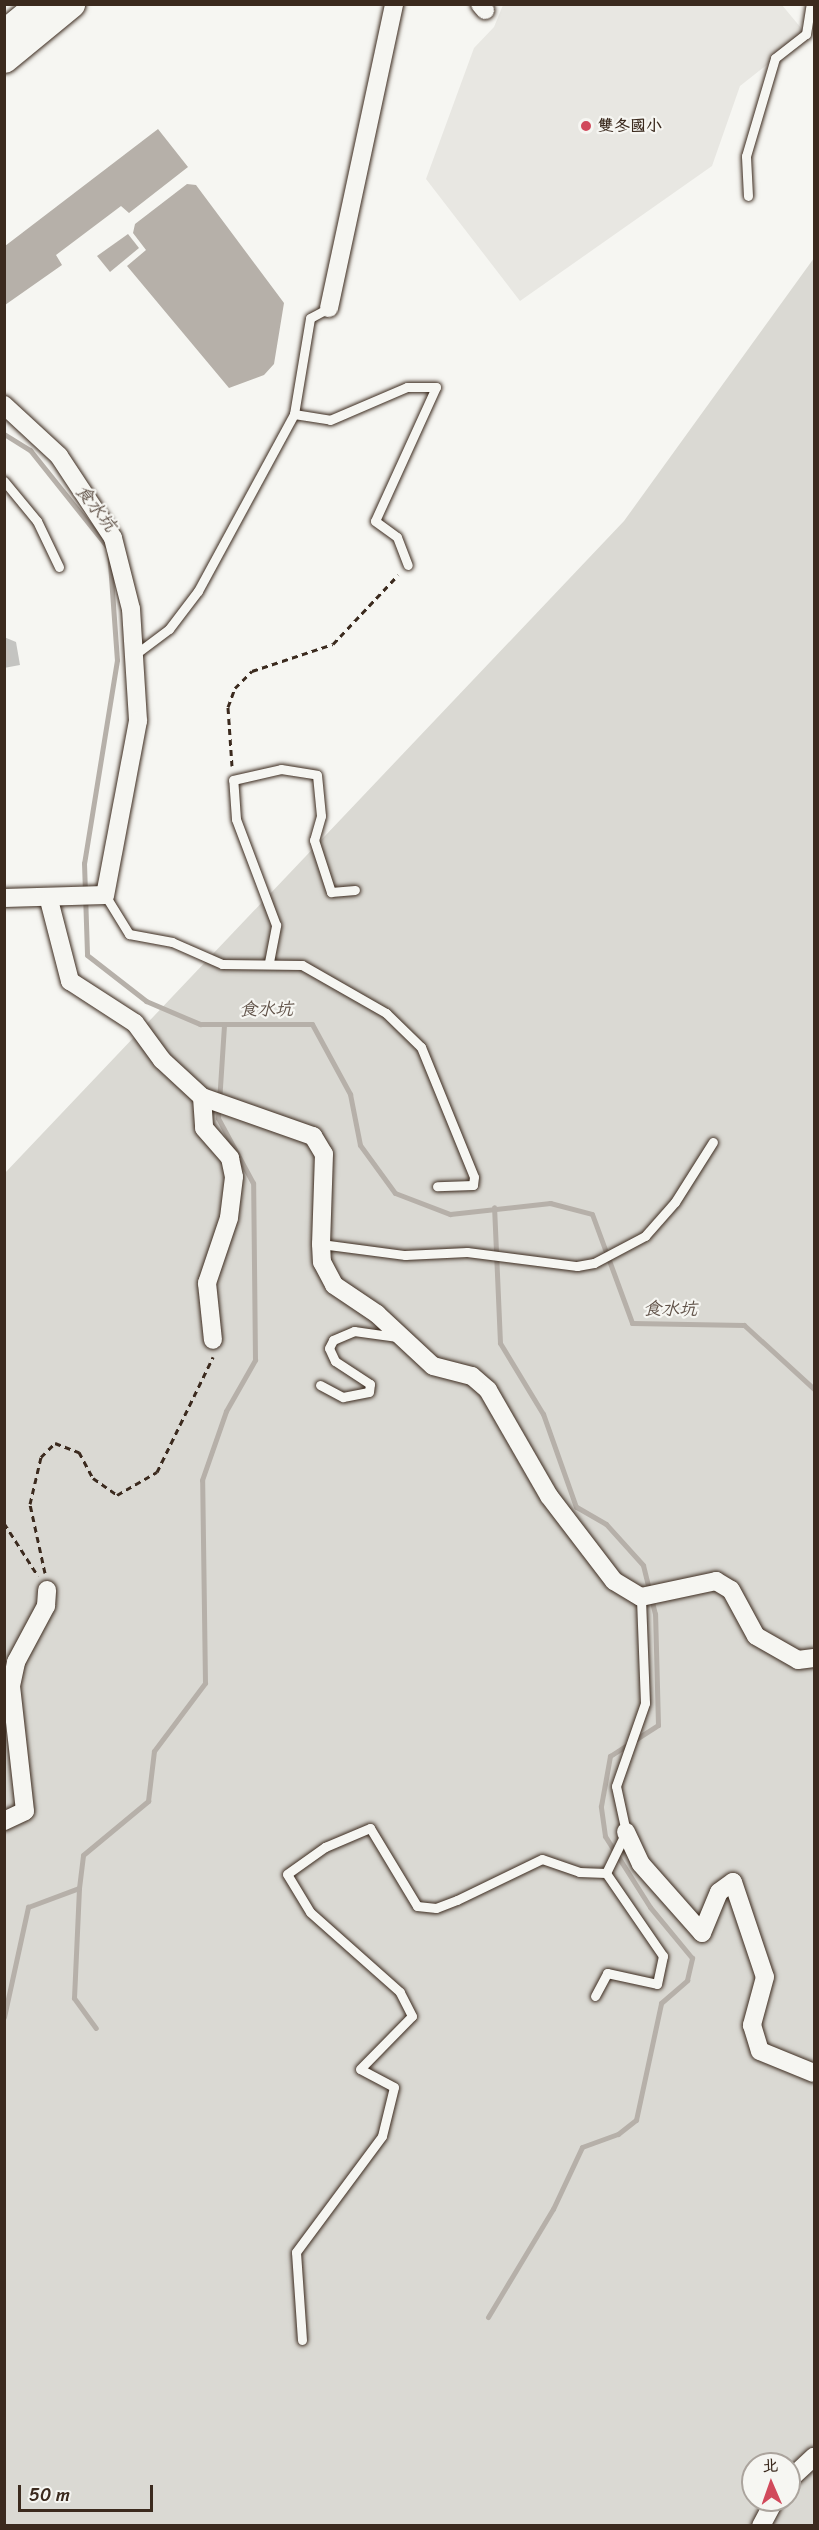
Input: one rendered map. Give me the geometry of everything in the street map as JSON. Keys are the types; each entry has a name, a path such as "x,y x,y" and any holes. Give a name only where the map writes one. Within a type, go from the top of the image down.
{"main road":[{"path":"4,33 39,4"},
{"path":"4,59 71,4"}],"street":[{"path":"329,308 394,4"},
{"path":"4,405 59,456 113,538 131,609 131,657 138,721 105,895 49,900 4,898"},
{"path":"49,900 70,981 135,1023 162,1060 211,1101 313,1136 324,1154 321,1244 334,1285 404,1338 433,1366 471,1376 488,1390 549,1496 597,1565 641,1597 716,1581 731,1590 756,1636 798,1660 814,1658"},
{"path":"211,1101 204,1128 230,1158 234,1177 229,1218 207,1283 213,1340"},
{"path":"4,1821 25,1811 11,1686 16,1662 46,1606 47,1590"},
{"path":"624,1837 641,1864 702,1933 718,1892 733,1882 765,1977 752,2025 759,2051 814,2073"},
{"path":"801,2469 814,2457"},
{"path":"761,2526 769,2512"}],"lane":[{"path":"748,196 746,156 775,58 806,34 811,4"},
{"path":"131,657 169,629 198,591 294,414 310,318 329,308"},
{"path":"294,414 330,420 407,387 436,387 375,521 397,537 408,565"},
{"path":"4,481 37,521 59,567"},
{"path":"269,963 276,925 236,819 233,780 281,769 316,775 321,816 314,840 331,892 355,890"},
{"path":"105,895 129,934 172,942 222,964 302,965 330,978 386,1013 421,1047 474,1177 473,1185 437,1186"},
{"path":"321,1244 405,1255 467,1252 497,1259 594,1263 623,1251 645,1236 675,1202 713,1142"},
{"path":"320,1385 343,1398 369,1392 370,1384 335,1361 329,1348 333,1340 365,1331 404,1338"},
{"path":"608,1870 624,1837 616,1785 645,1703 641,1597"},
{"path":"302,2340 296,2252 382,2136 394,2087 360,2069 412,2016 400,1992 310,1912 287,1874 325,1846 370,1828 417,1906 436,1908 458,1900 542,1859 579,1872 608,1870"},
{"path":"595,1996 607,1972 657,1984 663,1956 608,1870"}],"path":[{"path":"233,780 228,707 235,688 252,671 333,644 408,565"},
{"path":"47,1590 30,1504 40,1457 55,1443 79,1452 93,1478 117,1495 156,1472 213,1358 213,1340"},
{"path":"4,1523 47,1590"}],"shaded area":[{"name":"雙冬國小","path":"503,5 782,5 806,34 740,86 712,166 520,301 426,179 474,48 494,27"},
{"path":"158,129 188,167 129,213 121,206 56,255 62,265 5,305 5,246"},
{"path":"187,184 196,185 284,303 274,364 264,375 229,388 127,266 146,250 133,233 135,224"},
{"path":"128,234 139,248 110,272 97,256"},
{"path":"814,258 814,2525 5,2525 4,1174 624,521"}],"building":[{"path":"4,635 11,660 4,661"}],"waterway":[{"name":"食水坑","path":"4,434 30,450 109,549 117,660 84,863 87,955 146,1001 200,1024 312,1024 350,1094 360,1145 395,1193 450,1214 550,1203 592,1214 632,1323 744,1325 814,1389"},
{"path":"4,2017 28,1907 79,1888 83,1855 148,1801 154,1751 205,1683 202,1480 226,1411 255,1360 253,1183 218,1118 224,1025"},
{"path":"488,2317 553,2209 582,2147 618,2134 636,2120 661,2003 687,1980 692,1958 650,1907 605,1836 601,1806 610,1756 658,1725 655,1614 643,1565 606,1524 576,1507 543,1414 500,1343 494,1207"},
{"path":"79,1888 74,1998 96,2028"}],"place":[{"name":"雙冬國小","path":"586,126"}]}
